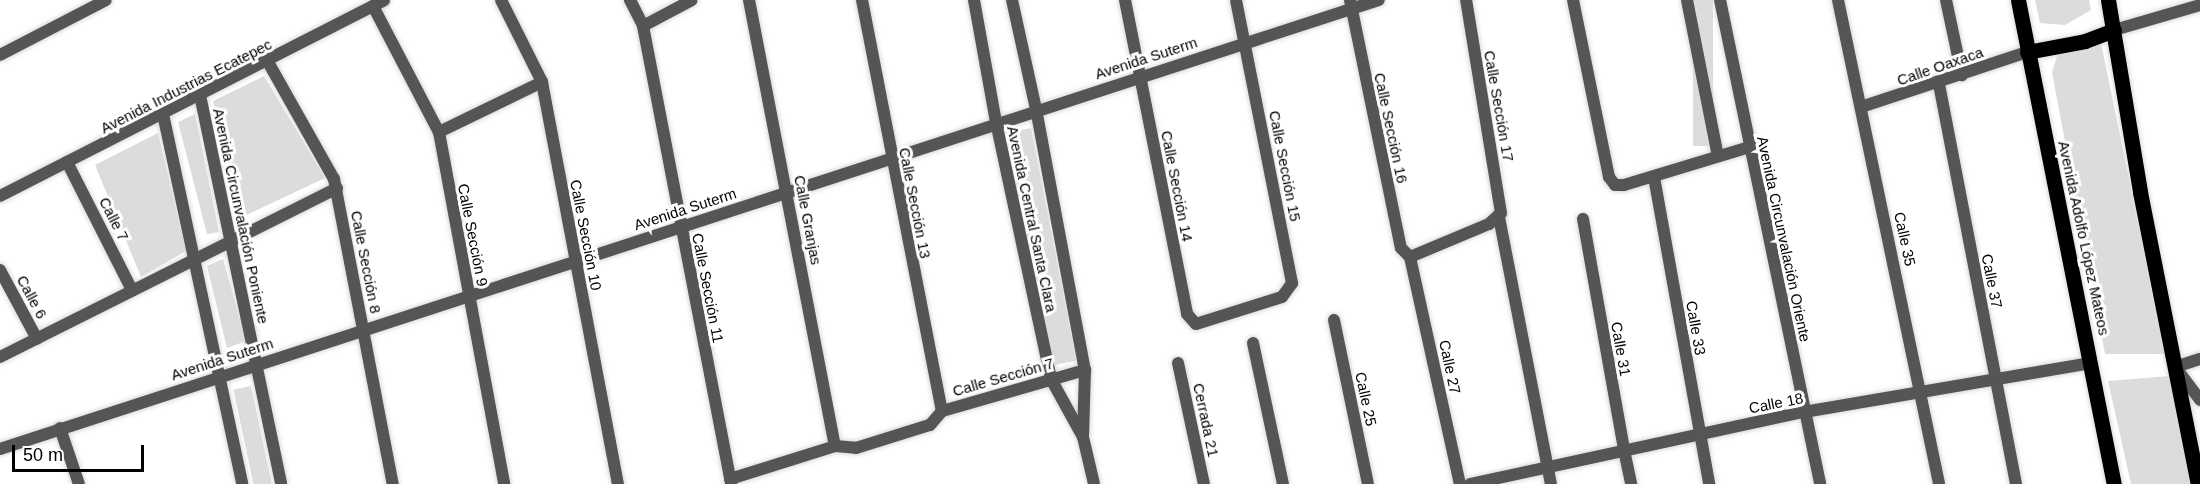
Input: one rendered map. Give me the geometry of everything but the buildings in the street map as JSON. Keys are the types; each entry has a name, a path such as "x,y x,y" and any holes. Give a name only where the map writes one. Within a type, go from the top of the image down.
{"main road":[{"name":"Avenida Adolfo López Mateos","path":"2018,0 2114,484"},
{"path":"2108,0 2140,192 2198,484"},
{"path":"2027,52 2085,41 2114,30"}],"street":[{"path":"0,55 106,0"},
{"name":"Calle Sección 10","path":"501,0 542,81 618,484"},
{"name":"Calle Sección 11","path":"630,0 642,26 730,481"},
{"path":"642,26 692,0"},
{"name":"Calle Granjas","path":"749,0 788,192 835,446"},
{"name":"Calle Sección 13","path":"862,0 890,157 942,411"},
{"name":"Avenida Central Santa Clara","path":"974,0 996,122 1051,379 1083,437"},
{"name":"Avenida Central Santa Clara","path":"1012,0 1036,109 1085,370 1083,437 1094,484"},
{"name":"Calle Sección 14","path":"1125,0 1190,320 1201,324 1245,308"},
{"name":"Calle Sección 15","path":"1236,0 1292,283 1282,297 1245,308"},
{"name":"Avenida Suterm","path":"0,449 221,374 1244,43 1351,4 1379,0"},
{"name":"Calle Sección 17","path":"1466,0 1502,207 1499,217 1551,484"},
{"path":"1573,0 1609,177 1615,185 1654,177 1750,147"},
{"path":"1688,0 1718,156"},
{"name":"Avenida Circunvalación Oriente","path":"1720,0 1820,484"},
{"name":"Calle 35","path":"1838,0 1922,391 1939,484"},
{"path":"1946,0 1962,75"},
{"name":"Avenida Industrias Ecatepec","path":"0,196 268,62 379,3"},
{"name":"Calle Sección 9","path":"379,3 439,132 504,484"},
{"name":"Calle Sección 16","path":"1351,4 1401,249 1410,257"},
{"path":"2114,30 2200,5"},
{"name":"Calle Oaxaca","path":"1861,107 1939,84 2027,52"},
{"name":"Calle Sección 8","path":"268,62 331,170 393,484"},
{"path":"439,132 542,81"},
{"name":"Calle 37","path":"1939,84 2016,484"},
{"name":"Avenida Circunvalación Poniente","path":"200,95 230,243 258,363 281,484"},
{"path":"164,114 221,374 242,484"},
{"name":"Calle 7","path":"67,162 132,290"},
{"name":"Calle 33","path":"1654,177 1709,484"},
{"path":"0,357 336,188"},
{"path":"1410,257 1499,217"},
{"name":"Calle 31","path":"1583,219 1631,484"},
{"name":"Calle 27","path":"1410,257 1460,484"},
{"name":"Calle 6","path":"0,270 37,339"},
{"name":"Calle 25","path":"1334,320 1368,484"},
{"path":"1252,343 1282,484"},
{"path":"2200,359 2175,367 2200,400"},
{"name":"Cerrada 21","path":"1178,363 1204,484"},
{"name":"Calle 18","path":"1470,484 1548,465 1804,412 2091,363"},
{"name":"Calle Sección 7","path":"730,481 835,446 851,450 930,425 942,411 1085,370"},
{"path":"60,428 79,484"}],"shaded area":[{"path":"1693,0 1713,0 1713,146 1693,146"},
{"path":"2035,0 2089,0 2091,10 2065,25 2040,23"},
{"path":"2095,34 2101,43 2165,354 2105,354 2052,72 2062,41"},
{"path":"264,76 325,178 238,219 213,101"},
{"path":"195,114 219,232 207,234 178,122"},
{"path":"1031,128 1076,361 1051,366 1005,133"},
{"path":"158,133 186,251 141,277 95,165"},
{"path":"223,259 246,341 227,348 207,266"},
{"path":"2170,376 2191,484 2131,484 2108,381"},
{"path":"251,386 272,484 253,484 233,390"}]}
